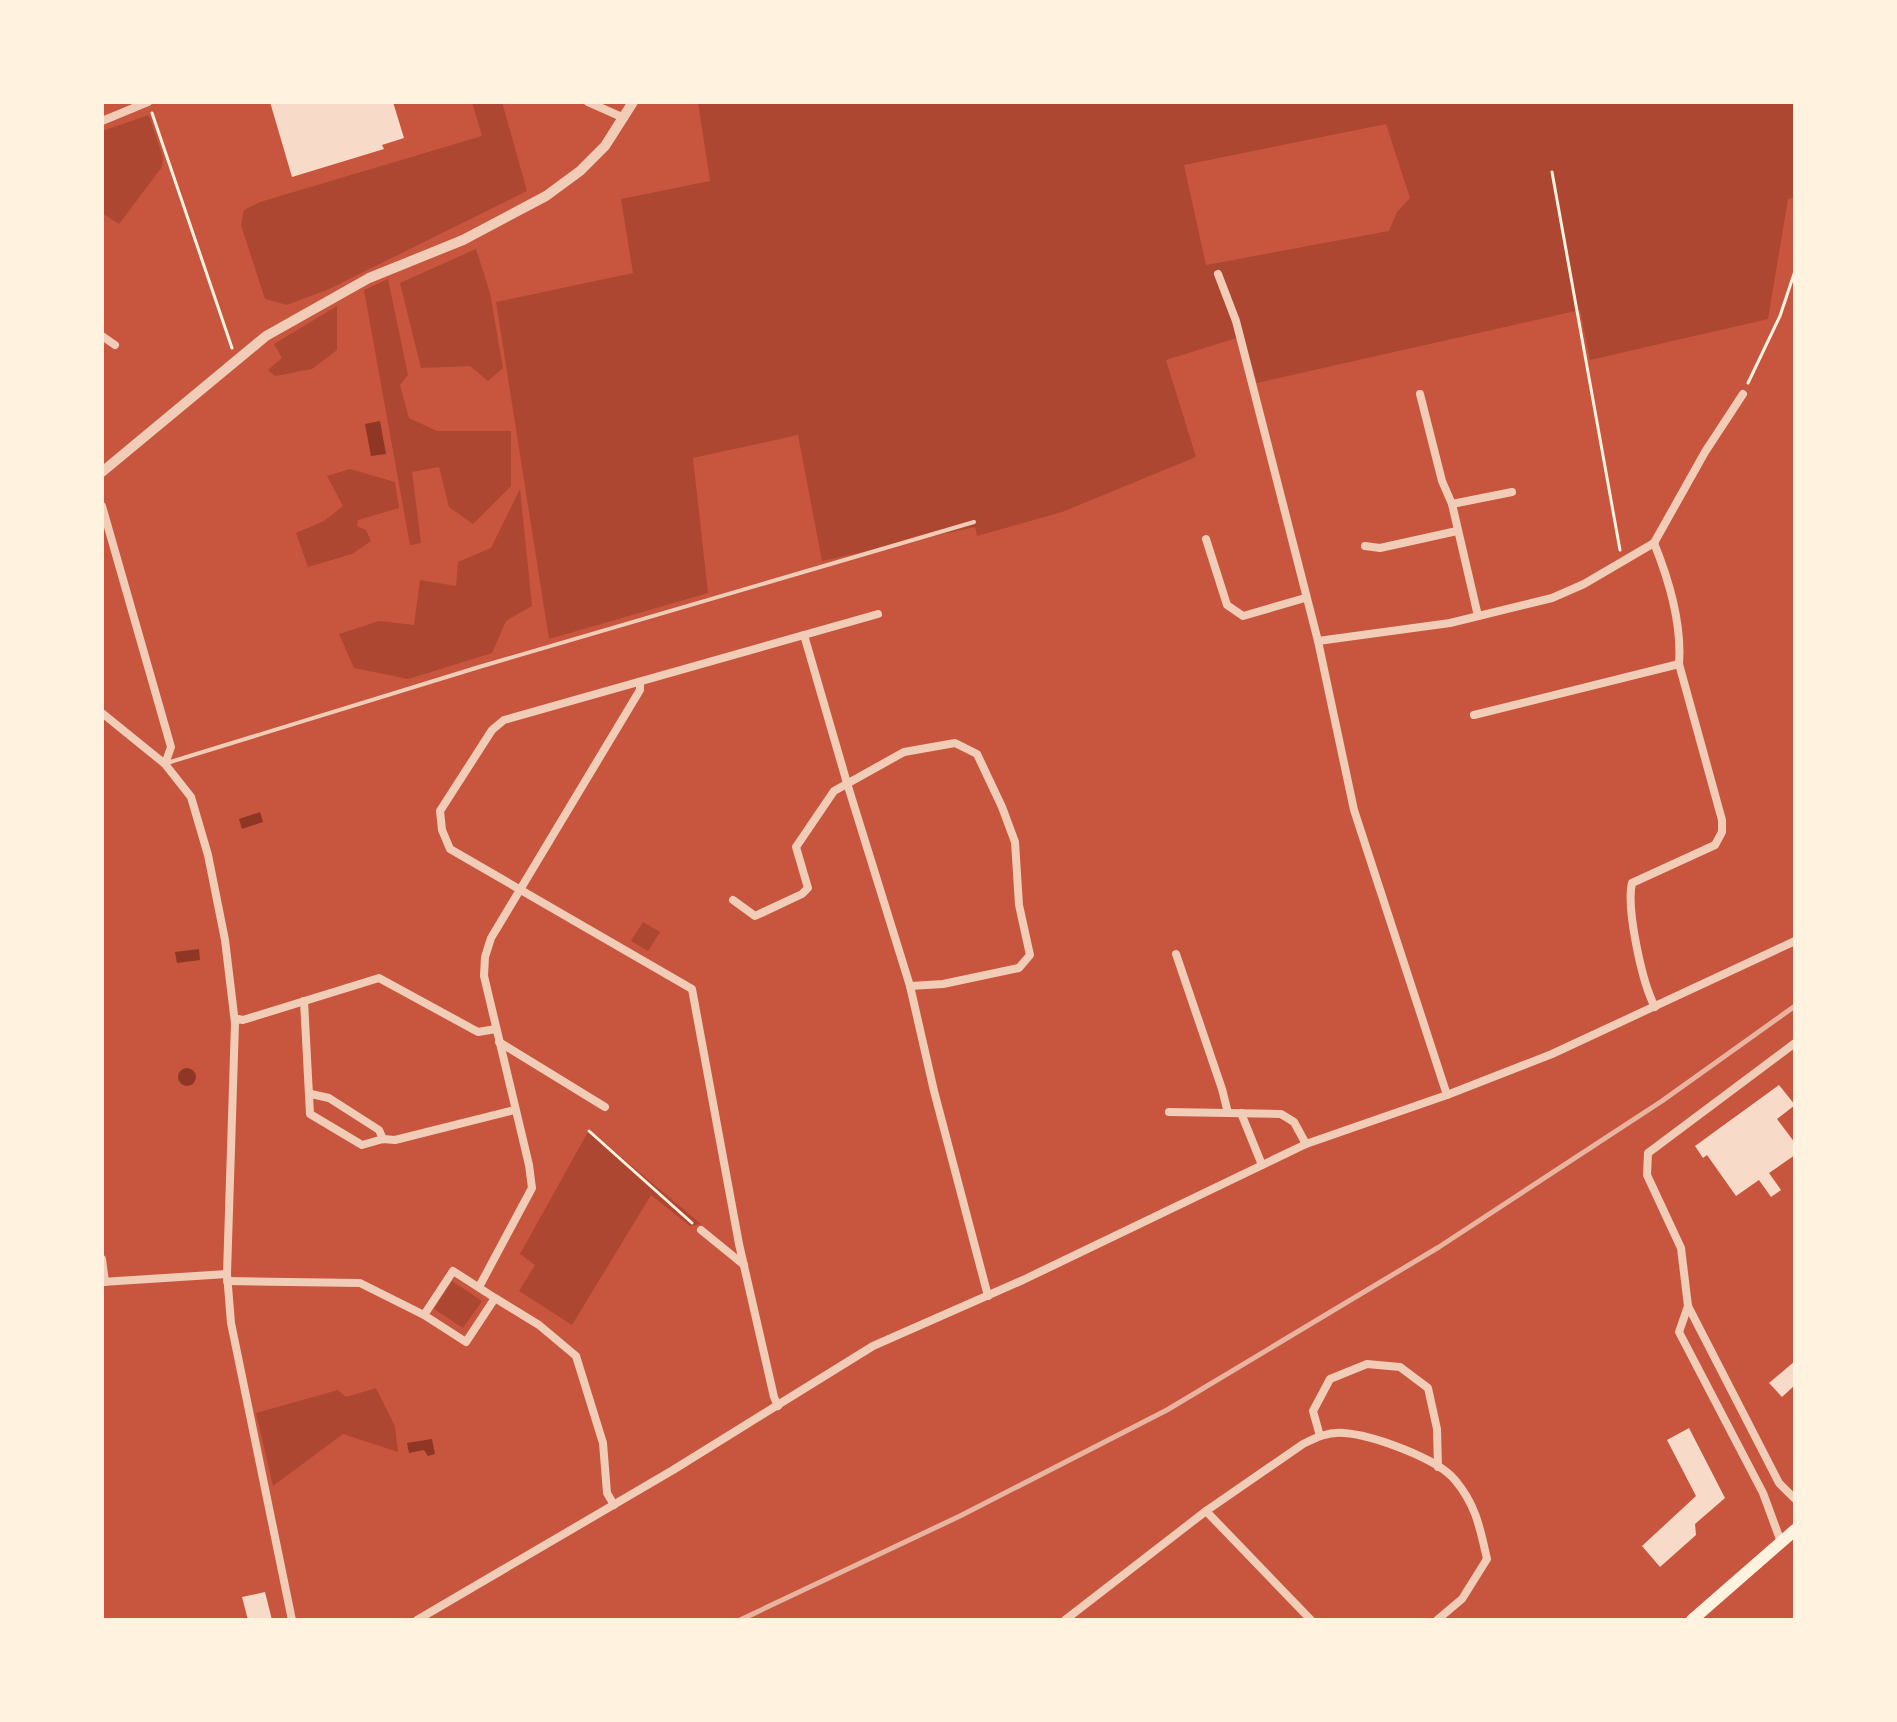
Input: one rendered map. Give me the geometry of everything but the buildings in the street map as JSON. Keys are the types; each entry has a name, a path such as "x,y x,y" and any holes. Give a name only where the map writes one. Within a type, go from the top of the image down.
{"main road":[{"path":"1692,1620 1795,1530"}],"street":[{"path":"102,121 148,102"},
{"path":"588,102 624,118"},
{"path":"102,472 266,336 369,278 475,235 546,196 605,146 633,102"},
{"path":"1218,274 1236,321 1318,641 1354,810 1447,1095"},
{"path":"102,336 115,345"},
{"path":"1420,394 1442,481 1452,504 1478,616"},
{"path":"1318,641 1478,616 1552,598 1584,584 1654,543 1705,452 1743,394"},
{"path":"1452,504 1512,492"},
{"path":"102,506 171,747 165,764"},
{"path":"1365,546 1380,548 1457,531"},
{"path":"1206,539 1227,605 1243,616 1305,598"},
{"path":"1654,543 1663,564 1681,642 1679,664 1722,820 1722,832 1715,845 1632,883 1629,894 1633,931 1655,1007"},
{"path":"778,1406 744,1266 692,989 450,849 442,830 440,811 492,730 504,720 878,614"},
{"path":"804,635 910,986 988,1296"},
{"path":"1474,715 1679,664"},
{"path":"479,1287 532,1188 484,976 485,957 491,938 640,690 640,682"},
{"path":"102,713 165,764 191,797 208,855 225,940 235,1023 227,1277 235,1349 292,1620"},
{"path":"733,900 755,916 802,894 808,888 796,847 834,791 904,752 955,743 977,754 1015,842 1019,905 1030,955 1019,968 943,984 910,986"},
{"path":"417,1620 614,1505 873,1346 988,1296 1306,1144 1447,1095 1552,1054 1795,941"},
{"path":"1176,954 1228,1113"},
{"path":"235,1023 379,978 478,1032 496,1029"},
{"path":"304,1001 310,1114 362,1145 383,1139 395,1140 514,1110"},
{"path":"499,1042 605,1107"},
{"path":"1795,1043 1648,1153 1647,1175 1681,1248 1688,1306 1779,1483 1795,1499"},
{"path":"311,1094 329,1098 379,1130 383,1139"},
{"path":"1169,1112 1281,1114 1294,1122 1306,1144"},
{"path":"1241,1113 1262,1165"},
{"path":"701,1230 744,1266"},
{"path":"102,1259 104,1282 227,1277 360,1283 424,1315 466,1342 495,1298"},
{"path":"424,1315 453,1271 539,1325 576,1356 603,1443 607,1493 614,1505"},
{"path":"1688,1306 1679,1332 1763,1493 1781,1542"},
{"path":"1320,1436 1313,1411 1330,1379 1367,1364 1400,1367 1428,1388 1437,1429 1438,1467"},
{"path":"1065,1620 1206,1511 1303,1444 1320,1436 1341,1432 1389,1442 1438,1467 1454,1478 1477,1512 1487,1559 1462,1599 1437,1620"},
{"path":"1763,1493 1779,1483"},
{"path":"1206,1511 1311,1620"}],"lane":[{"path":"165,764 479,667 974,522"}],"path":[{"path":"148,102 230,344 239,358"},
{"path":"1552,172 1622,561"},
{"path":"1743,394 1780,316 1795,271"},
{"path":"589,1131 701,1230"}],"shaded area":[{"path":"472,102 502,102 527,191 329,289 287,305 265,299 241,225 244,210 260,202 482,136"},
{"path":"698,102 1795,102 1795,197 1788,199 1768,319 1590,360 1580,310 1257,383 1243,336 1166,360 1196,457 1062,512 977,536 975,527 822,561 798,435 693,458 708,593 549,639 496,302 633,273 621,199 710,181","holes":["1386,124 1410,198 1397,212 1389,231 1206,265 1184,165"]},
{"path":"149,115 163,158 162,167 119,224 102,213 102,131"},
{"path":"476,249 490,293 503,368 488,381 470,366 421,368 400,283"},
{"path":"388,279 408,375 400,385 409,418 437,431 511,431 511,486 473,524 449,507 439,467 412,472 421,543 410,545 364,290"},
{"path":"337,306 337,350 312,369 275,376 268,370 282,358 274,344"},
{"path":"380,421 386,454 371,456 365,424"},
{"path":"350,469 395,482 399,508 358,520 357,526 366,530 371,541 352,554 308,567 296,533 324,521 343,506 327,476"},
{"path":"520,489 532,606 506,621 492,653 408,679 354,668 339,634 379,621 414,625 420,580 456,586 458,562 491,548"},
{"path":"260,812 263,822 242,829 239,819"},
{"path":"643,922 660,932 648,951 631,941"},
{"path":"199,949 200,960 177,963 175,952"},
{"path":"187,1068 196,1077 187,1086 178,1077"},
{"path":"589,1130 701,1224 690,1226 651,1195 572,1325 519,1291 535,1265 520,1254"},
{"path":"452,1281 482,1301 463,1328 434,1309"},
{"path":"376,1388 395,1426 398,1452 343,1434 273,1486 256,1413 338,1390 346,1397"},
{"path":"432,1439 435,1454 428,1456 424,1450 409,1453 407,1443"}],"railway":[{"path":"740,1620 960,1516 1167,1410 1439,1247 1662,1101 1795,1006"}]}
